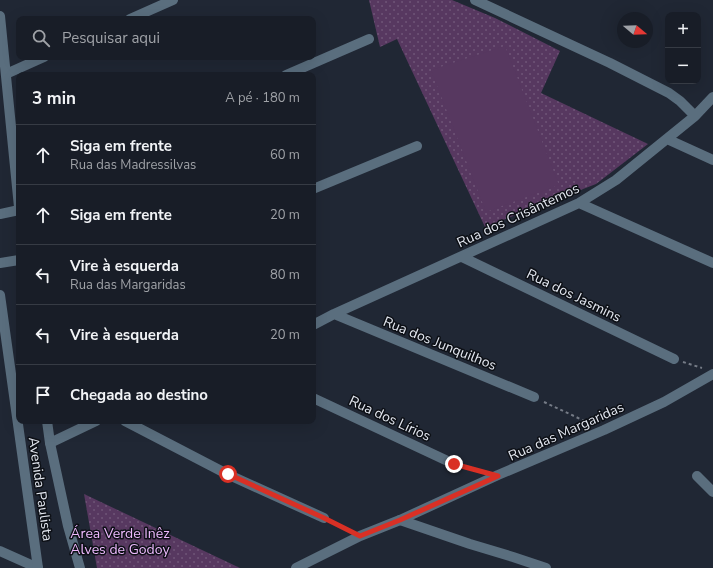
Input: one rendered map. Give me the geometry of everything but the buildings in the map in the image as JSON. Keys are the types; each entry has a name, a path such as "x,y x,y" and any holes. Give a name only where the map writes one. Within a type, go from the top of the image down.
{"street":[{"path":"137,16 173,0"},
{"path":"475,0 610,63 669,93 680,101 695,116"},
{"path":"0,16 16,173"},
{"path":"293,72 369,39"},
{"path":"6,74 37,60"},
{"name":"Rua dos Crisântemos","path":"316,323 579,203 616,180 695,116 713,97"},
{"path":"667,139 713,160"},
{"path":"316,188 418,146"},
{"path":"579,203 713,263"},
{"path":"0,214 16,211"},
{"name":"Rua dos Jasmins","path":"462,256 674,359"},
{"path":"0,263 16,260"},
{"name":"Avenida Paulista","path":"0,295 16,410"},
{"name":"Rua dos Junquilhos","path":"334,314 534,397"},
{"name":"Rua das Margaridas","path":"296,568 315,563 360,536 400,520 664,402 710,372"},
{"name":"Rua dos Lírios","path":"316,399 454,464"},
{"name":"Avenida Paulista","path":"18,424 38,568"},
{"name":"Avenida Paulista","path":"47,424 50,443 68,526 80,568"},
{"path":"50,443 90,424"},
{"path":"131,424 228,474 324,518"},
{"path":"697,476 713,492"},
{"path":"400,520 546,568"},
{"path":"0,551 38,568"}],"path":[{"path":"674,359 710,372"},
{"path":"534,397 604,430"},
{"path":"454,464 498,476"},
{"path":"324,518 360,536"}],"green space":[{"path":"369,0 452,0 495,18 560,51 541,93 648,144 596,184 485,227 397,39 380,47"},
{"path":"505,46 559,185 486,212 431,70"},
{"name":"Área Verde Inêz Alves de Godoy","path":"84,494 240,568 97,568"}],"route":[{"path":"228,474 360,536 400,520 498,476 454,464"}]}
